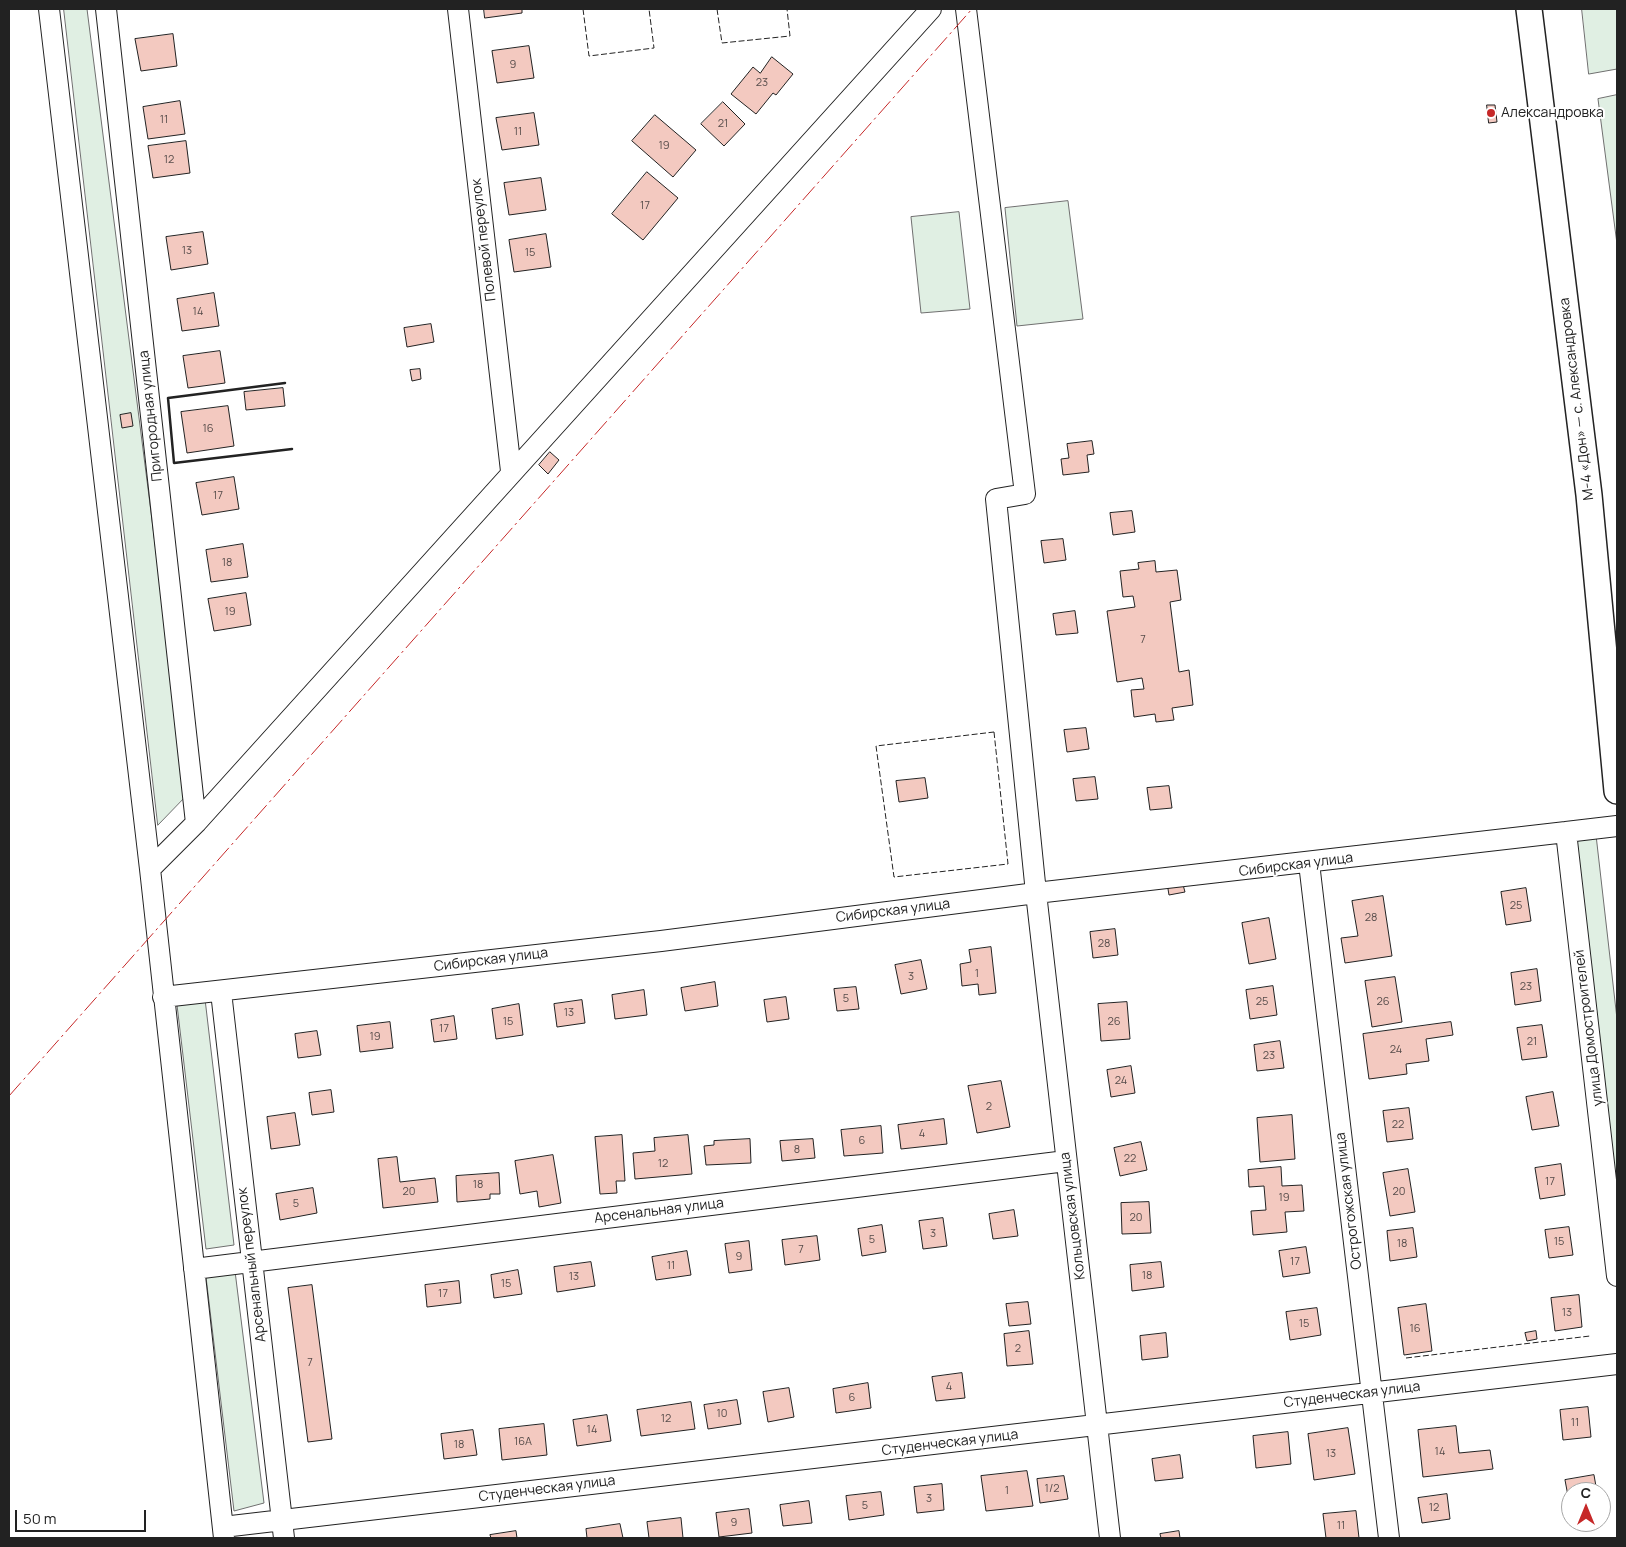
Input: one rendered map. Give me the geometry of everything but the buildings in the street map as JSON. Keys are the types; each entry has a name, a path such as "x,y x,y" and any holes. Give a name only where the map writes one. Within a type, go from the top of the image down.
{"main road":[{"name":"М-4 «Дон» — с. Александровка","path":"1529,9 1589,495 1617,791"}],"street":[{"path":"49,9 150,869 224,1532"},
{"name":"Пригородная улица","path":"106,9 196,823"},
{"name":"Полевой переулок","path":"458,9 511,471"},
{"path":"150,869 196,823 511,471 931,9"},
{"name":"Кольцовская улица","path":"966,9 1025,494 996,499 1036,893 1110,1538"},
{"path":"1566,832 1617,826"},
{"name":"Сибирская улица","path":"163,996 221,992 661,941 1036,893 1566,832"},
{"name":"улица Домостроителей","path":"1566,832 1617,1276"},
{"name":"Острогожская улица","path":"1309,863 1389,1538"},
{"name":"Арсенальный переулок","path":"221,992 283,1529"},
{"name":"Арсенальная улица","path":"194,1269 1066,1161"},
{"name":"Студенческая улица","path":"224,1532 283,1529 1097,1425 1617,1364"}],"green space":[{"path":"64,9 87,9 187,795 158,825"},
{"path":"1582,9 1617,9 1617,69 1589,74"},
{"path":"1617,95 1617,244 1598,99"},
{"path":"1068,201 1083,319 1017,326 1005,208"},
{"path":"959,212 970,309 921,313 911,217"},
{"path":"1596,835 1617,1019 1617,1195 1575,837"},
{"path":"205,999 234,1245 206,1249 177,1005"},
{"path":"235,1271 264,1503 234,1511 206,1277"}],"fence":[{"path":"583,9 589,56 654,48 649,9"},
{"path":"717,9 722,43 790,36 787,9"},
{"path":"994,732 1008,864 894,877 876,746 994,732"},
{"path":"1406,1358 1590,1336"}],"wall":[{"path":"285,383 168,398 174,463 292,449"}],"power":[{"path":"9,1096 972,9"}],"place":[{"name":"Александровка","path":"1491,113"}]}
